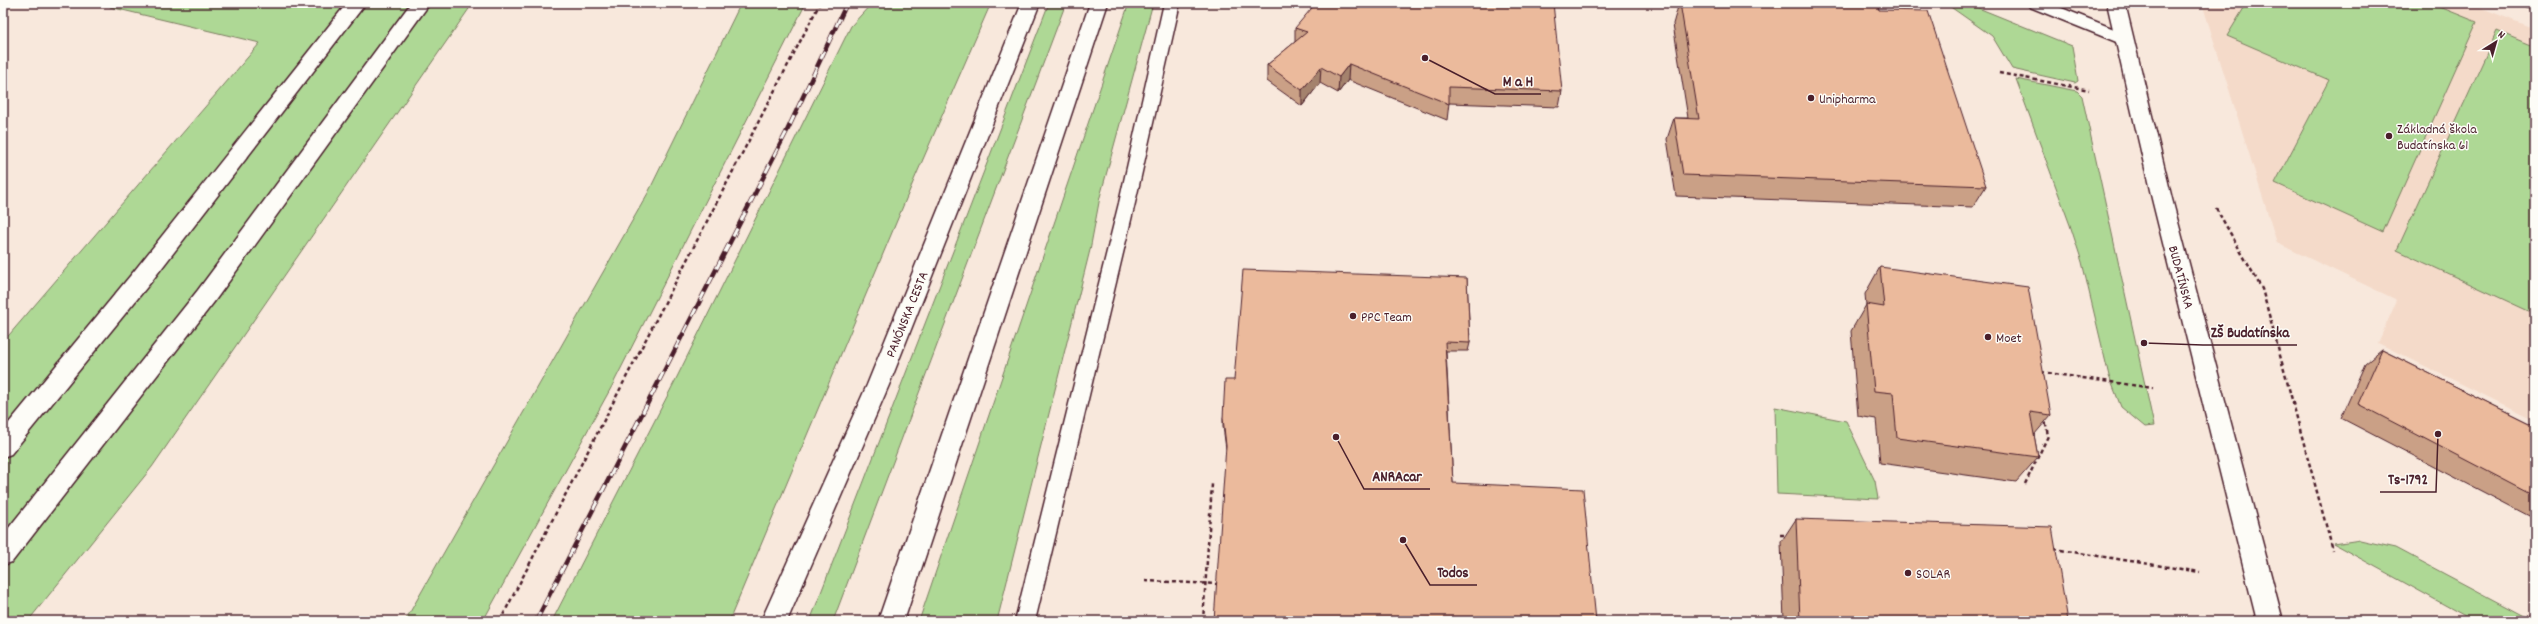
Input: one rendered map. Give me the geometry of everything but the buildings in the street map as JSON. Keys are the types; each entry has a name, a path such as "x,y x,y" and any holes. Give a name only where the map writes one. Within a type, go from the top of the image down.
{"main road":[{"path":"3,447 143,276 357,3"},
{"path":"3,554 206,296 421,3"},
{"name":"PANÓNSKA CESTA","path":"774,621 878,385 1031,3"},
{"path":"891,621 1099,3"},
{"name":"BUDATÍNSKA","path":"2116,3 2162,199 2270,621"}],"lane":[{"path":"1025,621 1127,203 1172,3"},
{"path":"2035,3 2124,38"}],"path":[{"path":"500,621 780,84 820,3"},
{"path":"1999,73 2089,90"},
{"path":"2216,208 2262,289 2333,551"},
{"path":"2038,378 2036,371 2153,388"},
{"path":"2025,484 2048,436 2044,414"},
{"path":"1203,621 1212,484"},
{"path":"1780,534 1796,535"},
{"path":"2050,548 2200,572"},
{"path":"1145,581 1218,584"}],"shaded area":[{"name":"Základná škola Budatínska 61","path":"2202,3 2469,3 2535,29 2535,420 2378,343 2397,300 2277,243"}],"green space":[{"path":"115,3 473,3 152,467 28,621 3,621 3,342 260,43 110,7"},
{"path":"741,3 806,3 612,386 483,621 405,621 648,193"},
{"path":"872,3 991,3 914,180 729,621 552,621 675,381 851,26"},
{"path":"1049,3 1066,3 833,621 810,621"},
{"path":"1129,3 1153,3 1100,197 1090,250 997,621 919,621"},
{"path":"1945,3 1966,3 2072,46 2078,81 2075,83 2012,69 1992,36"},
{"path":"2247,3 2430,3 2477,22 2383,232 2275,183 2329,80 2227,36"},
{"path":"2497,31 2535,47 2535,314 2397,250"},
{"path":"2016,79 2077,91 2082,96 2154,426 2145,427 2121,407 2109,376 2082,262 2070,225"},
{"path":"1775,407 1846,421 1875,481 1878,499 1777,494"},
{"path":"2360,540 2396,548 2533,621 2474,621 2334,544"}],"railway":[{"path":"536,621 787,131 847,3"}],"place":[{"name":"M a H","path":"1425,58"},
{"name":"Unipharma","path":"1811,98"},
{"name":"Základná škola Budatínska 61","path":"2389,136"},
{"name":"PPC Team","path":"1353,316"},
{"name":"Moet","path":"1988,337"},
{"name":"ZŠ Budatínska","path":"2144,343"},
{"name":"Ts-1792","path":"2438,434"},
{"name":"ANRAcar","path":"1336,437"},
{"name":"Todos","path":"1403,540"},
{"name":"SOLAR","path":"1908,573"}]}
